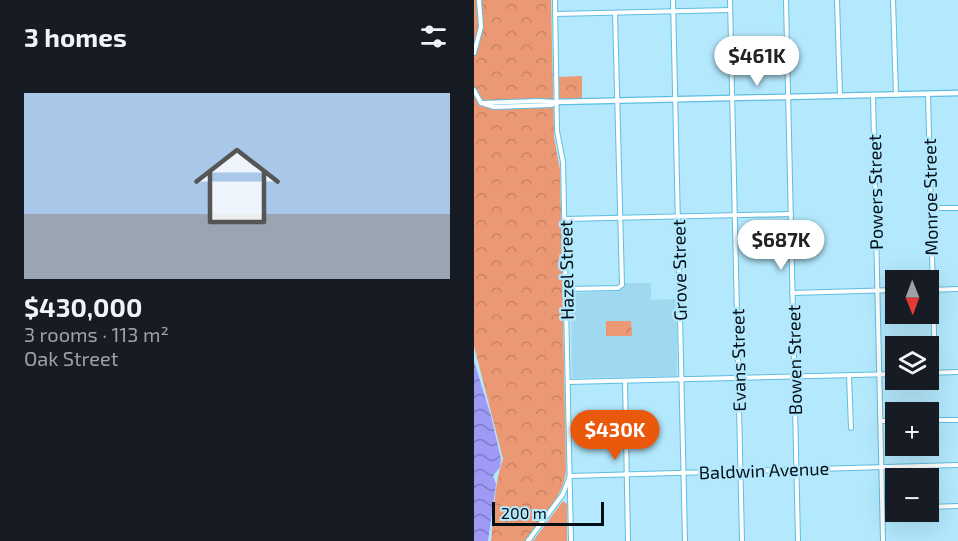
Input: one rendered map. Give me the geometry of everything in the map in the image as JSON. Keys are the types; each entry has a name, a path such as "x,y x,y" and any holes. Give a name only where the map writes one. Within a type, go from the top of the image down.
{"street":[{"path":"474,53 481,27 479,0"},
{"name":"Hazel Street","path":"555,0 557,136 563,162 565,219 571,541"},
{"name":"Grove Street","path":"673,0 685,541"},
{"name":"Evans Street","path":"730,0 742,541"},
{"name":"Bowen Street","path":"786,0 798,541"},
{"path":"837,0 840,96"},
{"path":"894,0 896,95"},
{"path":"555,14 730,10"},
{"path":"566,290 616,288 622,285 615,13"},
{"path":"474,90 481,103 494,106 552,105 556,102 958,93"},
{"name":"Monroe Street","path":"928,94 930,270"},
{"name":"Powers Street","path":"873,95 883,541"},
{"path":"930,208 958,208"},
{"path":"565,219 791,214"},
{"path":"939,290 958,289"},
{"path":"792,293 885,291"},
{"path":"939,373 958,372"},
{"path":"849,375 851,428"},
{"path":"568,382 885,375"},
{"path":"625,381 628,541"},
{"path":"939,420 958,420"},
{"path":"880,421 885,421"},
{"name":"Baldwin Avenue","path":"570,476 958,465"},
{"path":"528,541 563,494 570,476"},
{"path":"939,507 958,506"}],"shaded area":[{"path":"625,283 651,283 651,300 677,299 677,376 572,378 571,293 618,291 624,288"}],"green space":[{"path":"474,0 551,0 554,137 560,170 566,469 565,479 557,498 525,541 491,541 496,489 503,459 474,346"},
{"path":"582,76 582,102 556,102 556,77"},
{"path":"606,321 631,321 632,336 606,336"},
{"path":"563,501 567,504 567,541 533,541"}],"water":[{"path":"474,361 501,459 500,467 493,476 496,484 488,541 474,541"}]}
